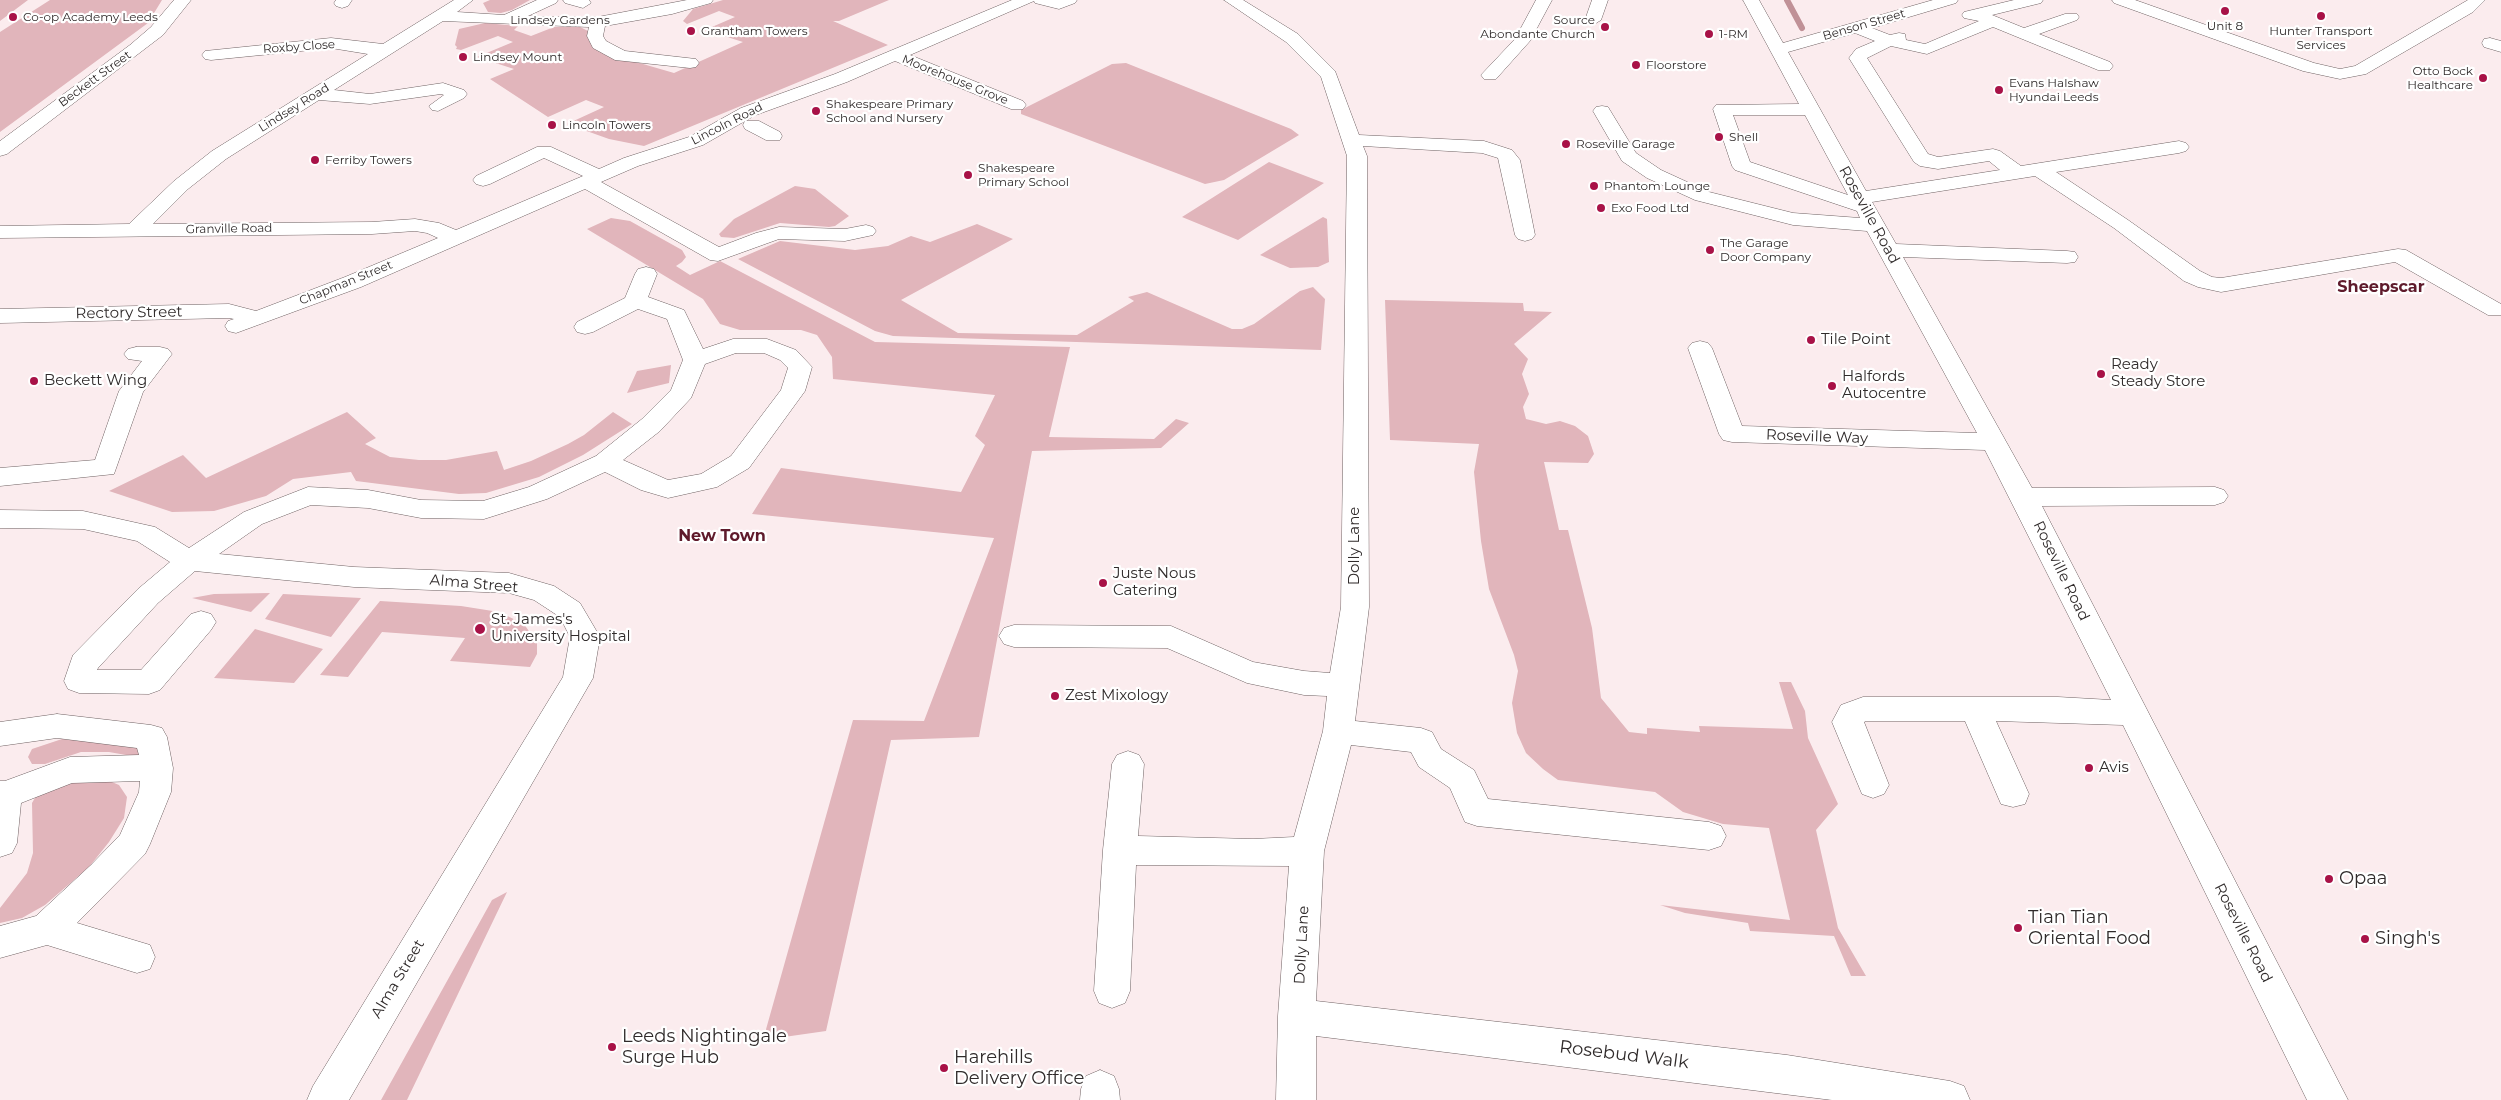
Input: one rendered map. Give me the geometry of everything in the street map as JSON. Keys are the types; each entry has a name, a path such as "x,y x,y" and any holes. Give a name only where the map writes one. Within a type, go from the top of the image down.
{"street":[{"name":"Beckett Street","path":"0,150 136,49 157,31 183,0"},
{"name":"Lindsey Road","path":"134,230 181,185 212,159 465,0"},
{"path":"506,20 550,0"},
{"name":"Lindsey Gardens","path":"442,16 506,20 598,22 654,13 706,0"},
{"name":"Lincoln Road","path":"456,238 650,155 696,141 728,125 747,112 841,78 1026,0"},
{"path":"1041,0 1059,4 1069,0"},
{"name":"Dolly Lane","path":"1232,0 1292,38 1329,74 1357,156 1355,607 1343,685 1339,731 1324,780 1307,851 1298,1016 1296,1100"},
{"path":"1593,20 1600,0"},
{"name":"Roseville Road","path":"1751,0 2024,497 2328,1100"},
{"name":"Benson Street","path":"1778,50 1950,0"},
{"path":"1956,19 2035,0"},
{"path":"2120,0 2309,67 2340,74 2360,70 2467,9 2477,0"},
{"path":"1490,75 1522,41 1543,2 1523,1"},
{"path":"1977,14 2104,66"},
{"path":"2024,33 2071,17"},
{"path":"1856,27 1889,42 1927,49 1993,21"},
{"path":"598,22 595,36 599,44 621,56 690,63"},
{"path":"1922,30 1862,53 1858,58 1920,158 1927,162 1938,163 1993,155 2017,173"},
{"name":"Roxby Close","path":"211,55 331,43 375,50 387,49"},
{"name":"Moorehouse Grove","path":"894,55 1017,105"},
{"path":"317,94 370,99 443,88 458,94 438,106"},
{"path":"1811,110 1722,109 1742,166 1866,210"},
{"path":"1602,111 1629,157 1654,174 1702,196 1793,219 1866,210 2017,173 2179,147"},
{"path":"752,125 774,136"},
{"path":"1351,140 1484,148 1505,154 1510,160 1525,236"},
{"path":"483,180 544,151 723,255 764,237 780,233 845,235 866,231"},
{"path":"2039,170 2121,224 2192,276 2206,282 2221,285 2398,255 2496,310"},
{"name":"Granville Road","path":"0,232 372,228 415,225 432,227 456,238"},
{"name":"Chapman Street","path":"236,326 344,285 456,238"},
{"path":"1888,250 2067,258"},
{"path":"635,302 646,274"},
{"path":"201,622 149,682 79,681 84,663 148,596 190,562 253,518 308,496 368,499 421,509 484,510 538,493 605,462 651,425 682,392 695,360 687,337 676,315 649,304 635,302 585,327"},
{"name":"Rectory Street","path":"0,316 229,311 257,318"},
{"path":"605,462 650,484 668,489 708,481 740,462 793,391 800,367 788,355 767,346 733,346 695,360"},
{"name":"Roseville Way","path":"1700,348 1732,434 1994,442"},
{"path":"0,476 105,468 132,391 160,354 136,354"},
{"path":"2024,497 2215,496"},
{"name":"Alma Street","path":"0,519 83,520 145,534 190,562 354,577 510,583 544,593 570,610 585,637 578,678 327,1100"},
{"path":"1014,636 1171,637 1247,672 1304,683 1343,685"},
{"path":"1873,785 1848,722 1852,714 1863,709 1976,709 2132,714"},
{"path":"1976,709 2013,794"},
{"path":"0,734 57,726 151,737 157,768 155,792 133,844 103,876 47,929 0,942"},
{"path":"1339,731 1420,741 1430,758 1463,779 1477,812 1709,836"},
{"path":"1112,991 1120,850 1128,764"},
{"path":"0,842 3,794 70,770 157,768"},
{"path":"1120,850 1253,853 1307,851"},
{"path":"47,929 137,957"},
{"name":"Rosebud Walk","path":"1298,1016 1787,1074 1950,1100"}],"shaded area":[{"path":"0,0 28,0 0,21"},
{"path":"50,0 162,0 148,23 0,132 0,32"},
{"path":"490,0 530,0 512,10 501,13 488,12 483,3"},
{"path":"723,0 889,0 839,21 833,21 888,45 644,146 609,139 567,124 604,107 586,100 548,117 490,79 514,69 477,57 513,42 498,36 461,50 456,49 455,45 459,29 485,23 518,26 514,30 531,36 554,27 580,27 588,31 612,55 674,73 743,42 705,30 735,17 719,11 687,24 683,21 693,9"},
{"path":"1126,63 1291,129 1299,135 1224,180 1205,184 1021,114 1021,110 1112,64"},
{"path":"1269,162 1324,183 1238,240 1182,217"},
{"path":"795,186 815,189 849,216 835,226 829,227 780,223 734,238 721,237 719,234 734,219"},
{"path":"1323,217 1327,219 1329,262 1318,267 1290,268 1260,255"},
{"path":"611,218 630,221 682,250 686,257 676,266 690,275 720,261 875,342 1070,347 1049,437 1154,439 1176,419 1189,423 1161,448 1032,451 979,737 891,740 826,1031 763,1040 853,720 924,721 994,538 752,514 781,468 961,492 985,445 975,436 995,395 833,379 832,357 817,335 801,330 740,330 720,324 703,299 587,229"},
{"path":"977,224 1013,239 901,300 958,333 1077,335 1134,301 1128,297 1147,292 1232,329 1242,329 1254,324 1300,291 1313,287 1325,299 1321,350 893,336 875,331 738,259 780,241 855,250 888,246 911,236 930,242"},
{"path":"1385,300 1523,303 1524,311 1552,312 1514,344 1528,359 1522,374 1529,394 1523,407 1526,419 1546,424 1560,421 1575,426 1588,436 1594,454 1588,463 1544,462 1559,530 1568,530 1592,628 1601,698 1629,732 1647,734 1647,728 1700,732 1699,726 1793,729 1779,682 1791,682 1805,711 1808,738 1838,804 1816,830 1838,928 1866,976 1851,976 1834,936 1750,931 1748,923 1685,913 1660,905 1790,920 1769,828 1723,824 1683,812 1655,792 1558,780 1526,753 1517,733 1512,703 1518,671 1514,655 1489,589 1481,541 1474,472 1479,444 1390,440"},
{"path":"671,365 669,383 627,393 637,371"},
{"path":"347,412 376,438 365,444 390,457 446,460 497,451 504,470 531,461 568,444 584,435 613,412 632,424 583,455 539,477 486,493 459,494 356,481 351,472 293,479 266,496 214,511 172,512 109,491 183,455 206,478"},
{"path":"270,593 251,612 192,598 214,594"},
{"path":"283,594 361,598 331,637 265,619"},
{"path":"380,601 461,606 499,612 524,624 537,643 537,654 530,667 450,661 465,638 382,632 348,677 320,675"},
{"path":"255,629 323,649 294,683 214,678"},
{"path":"62,739 134,745 141,751 143,758 109,752 81,752 45,764 32,764 28,757 32,749"},
{"path":"100,777 119,785 127,797 124,818 109,842 89,867 45,905 22,918 0,923 0,908 27,873 33,853 32,803 39,791 55,784"},
{"path":"507,892 407,1100 381,1100 492,900"}],"waterway":[{"path":"1787,0 1802,28"}],"place":[{"name":"Unit 8","path":"2225,11"},
{"name":"Hunter Transport Services","path":"2321,16"},
{"name":"Co-op Academy Leeds","path":"13,17"},
{"name":"Source Abondante Church","path":"1605,27"},
{"name":"Grantham Towers","path":"691,31"},
{"name":"1-RM","path":"1709,34"},
{"name":"Lindsey Mount","path":"463,57"},
{"name":"Floorstore","path":"1636,65"},
{"name":"Otto Bock Healthcare","path":"2483,78"},
{"name":"Evans Halshaw Hyundai Leeds","path":"1999,90"},
{"name":"Shakespeare Primary School and Nursery","path":"816,111"},
{"name":"Lincoln Towers","path":"552,125"},
{"name":"Shell","path":"1719,137"},
{"name":"Roseville Garage","path":"1566,144"},
{"name":"Ferriby Towers","path":"315,160"},
{"name":"Shakespeare Primary School","path":"968,175"},
{"name":"Phantom Lounge","path":"1594,186"},
{"name":"Exo Food Ltd","path":"1601,208"},
{"name":"The Garage Door Company","path":"1710,250"},
{"name":"Tile Point","path":"1811,340"},
{"name":"Ready Steady Store","path":"2101,374"},
{"name":"Beckett Wing","path":"34,381"},
{"name":"Halfords Autocentre","path":"1832,386"},
{"name":"Juste Nous Catering","path":"1103,583"},
{"name":"St. James's University Hospital","path":"480,629"},
{"name":"Zest Mixology","path":"1055,696"},
{"name":"Avis","path":"2089,768"},
{"name":"Opaa","path":"2329,879"},
{"name":"Tian Tian Oriental Food","path":"2018,928"},
{"name":"Singh's","path":"2365,939"},
{"name":"Leeds Nightingale Surge Hub","path":"612,1047"},
{"name":"Harehills Delivery Office","path":"944,1068"}],"district":[{"name":"Sheepscar","path":"2381,287"},
{"name":"New Town","path":"722,536"}]}
